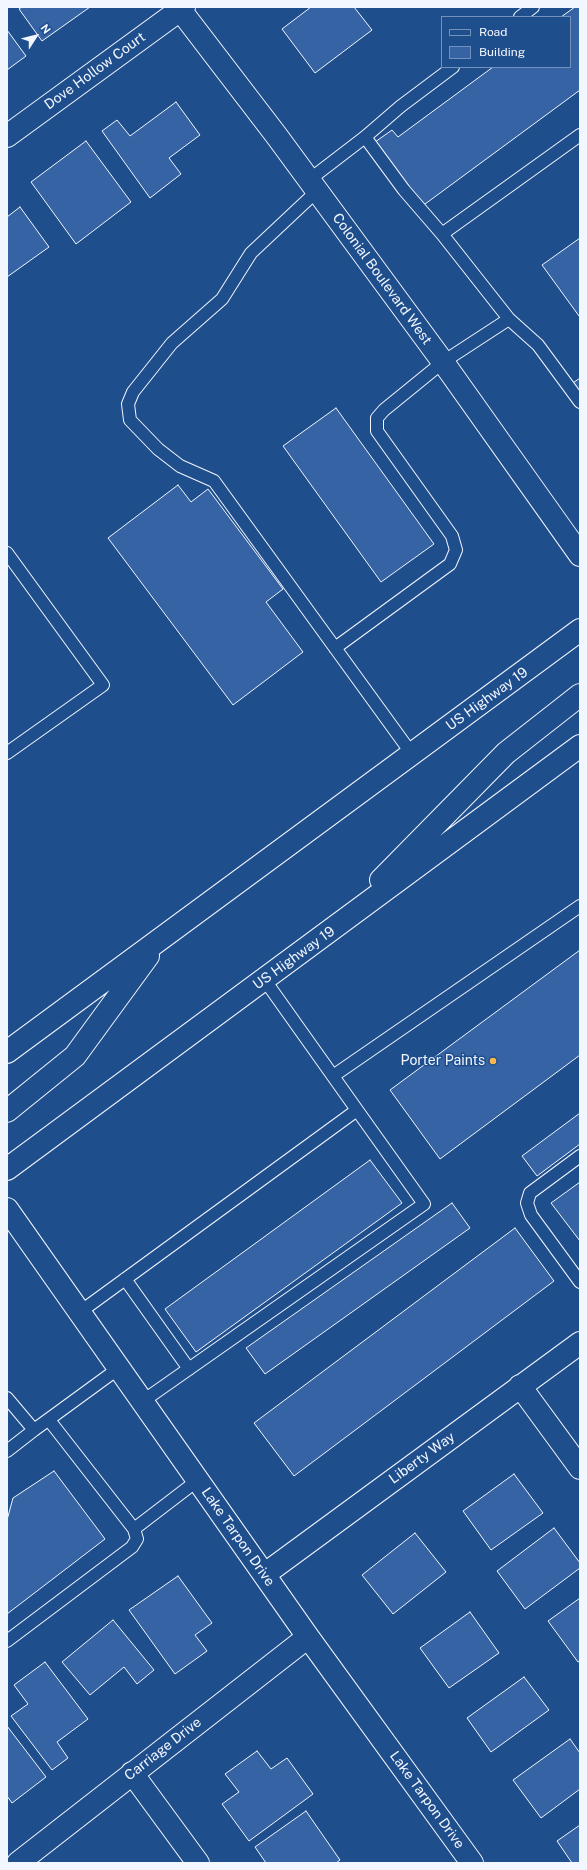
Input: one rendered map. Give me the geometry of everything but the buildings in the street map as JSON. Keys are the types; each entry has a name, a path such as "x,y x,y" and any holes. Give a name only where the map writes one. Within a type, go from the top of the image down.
{"main road":[{"name":"Dove Hollow Court","path":"7,136 180,8"},
{"name":"Colonial Boulevard West","path":"180,8 443,362 580,555"},
{"name":"US Highway 19","path":"7,1052 580,630"},
{"path":"332,929 506,753 580,695"},
{"name":"US Highway 19","path":"7,1169 580,746"},
{"path":"7,1111 75,1056 161,939"},
{"name":"Lake Tarpon Drive","path":"7,1209 308,1637 472,1863"},
{"name":"Liberty Way","path":"265,1574 580,1343"},
{"path":"520,1386 580,1468"},
{"name":"Carriage Drive","path":"18,1863 308,1637"},
{"path":"132,1773 198,1863"}],"lane":[{"path":"521,16 533,7"},
{"path":"412,754 214,481 180,466 158,449 130,420 128,404 134,392 172,343 222,299 251,253 313,186 401,106 452,68"},
{"path":"442,234 580,135"},
{"path":"365,138 404,190 442,234 509,319 538,345 580,402"},
{"path":"335,648 450,564 456,550 452,536 377,431 377,418 384,410 443,362 509,319"},
{"path":"7,553 103,685 7,753"},
{"path":"333,1076 580,906"},
{"path":"143,1401 424,1204 264,979"},
{"path":"80,1312 356,1110"},
{"path":"580,1156 530,1193 527,1203 531,1215 580,1282"},
{"path":"125,1279 189,1369"},
{"path":"7,1451 119,1368"},
{"path":"7,1398 34,1430"},
{"path":"7,1641 132,1547 137,1539 134,1529 49,1420"},
{"path":"134,1529 198,1480"}],"place":[{"name":"Porter Paints","path":"493,1061"}]}
